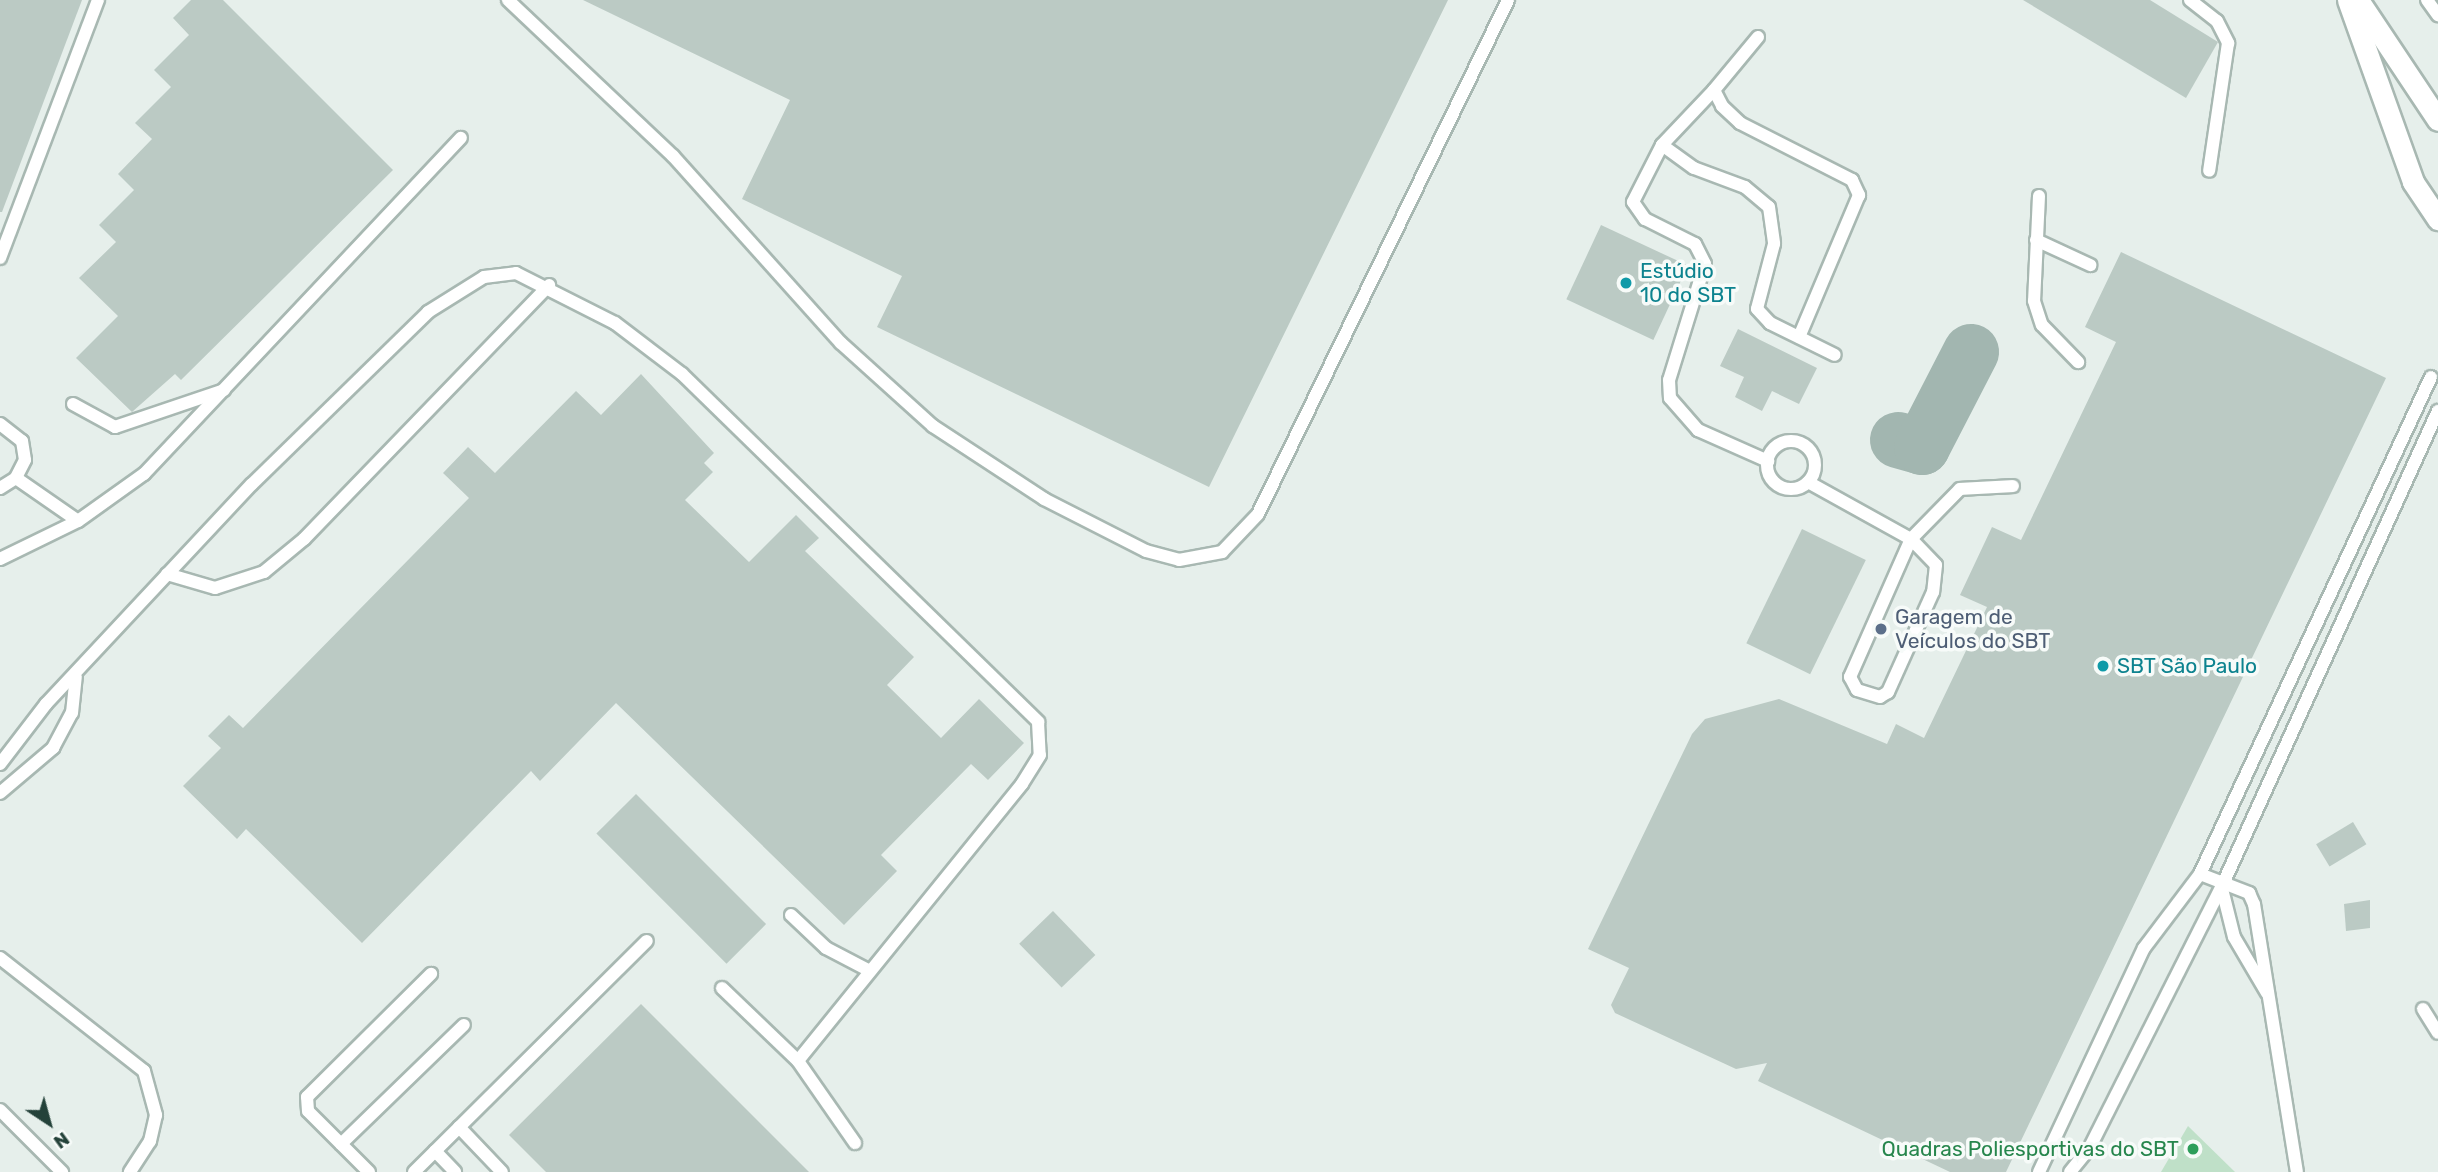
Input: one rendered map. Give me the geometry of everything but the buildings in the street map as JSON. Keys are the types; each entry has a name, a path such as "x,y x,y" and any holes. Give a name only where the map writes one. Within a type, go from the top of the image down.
{"street":[{"path":"2348,0 2413,182 2436,215"},
{"path":"2358,0 2438,120"}],"lane":[{"path":"0,258 99,0"},
{"path":"508,0 673,156 841,343 933,426 1044,499 1146,551 1179,560 1222,552 1258,514 1508,0"},
{"path":"2190,0 2217,21 2228,43 2209,171"},
{"path":"2427,0 2438,15"},
{"path":"1758,37 1714,90 1662,145 1633,202 1645,219 1695,244 1705,264 1669,380 1670,398 1698,430 1768,461"},
{"path":"1714,90 1740,122 1835,170 1859,195 1799,337"},
{"path":"0,559 78,522 144,474 461,138"},
{"path":"1662,145 1694,168 1745,187 1769,207 1774,244 1757,309 1799,337 1835,355"},
{"path":"2039,196 2034,301 2042,325 2078,362"},
{"path":"2036,240 2091,265"},
{"path":"0,764 167,574 452,294 484,277 516,273 549,285 615,323 691,383 1038,722 1040,755 1022,784 868,970 798,1061"},
{"path":"167,574 215,588 264,572 304,539 549,285"},
{"path":"2039,1172 2144,948 2200,874 2431,377"},
{"path":"73,404 115,427 227,389"},
{"path":"2070,1172 2090,1147 2222,886 2438,411"},
{"path":"0,488 16,478 25,450 3,424"},
{"path":"1808,482 1814,464 1803,444 1784,442 1768,461 1771,479 1780,486 1808,482 1911,539 1932,556 1936,579 1888,692 1880,697 1857,690 1850,677 1911,539 1960,489 2013,486"},
{"path":"16,478 78,522"},
{"path":"0,793 59,738 72,713 76,677"},
{"path":"2200,874 2222,886 2249,893 2254,904 2297,1172"},
{"path":"2222,886 2234,937 2270,1000"},
{"path":"791,915 826,948 868,970"},
{"path":"414,1172 647,941"},
{"path":"0,958 144,1071 156,1115 150,1140 130,1172"},
{"path":"369,1172 307,1111 307,1097 431,974"},
{"path":"722,988 798,1061 855,1143"},
{"path":"2423,1009 2438,1033"},
{"path":"341,1144 464,1025"},
{"path":"0,1110 62,1172"},
{"path":"459,1127 502,1172"},
{"path":"435,1151 455,1172"}],"green space":[{"name":"Quadras Poliesportivas do SBT","path":"2188,1126 2235,1172 2161,1172"}],"taxiway":[{"path":"1898,440 1922,447 1971,352"}],"place":[{"name":"Estúdio 10 do SBT","path":"1626,283"},
{"name":"Garagem de Veículos do SBT","path":"1881,629"},
{"name":"SBT São Paulo","path":"2103,666"},
{"name":"Quadras Poliesportivas do SBT","path":"2193,1149"}]}
